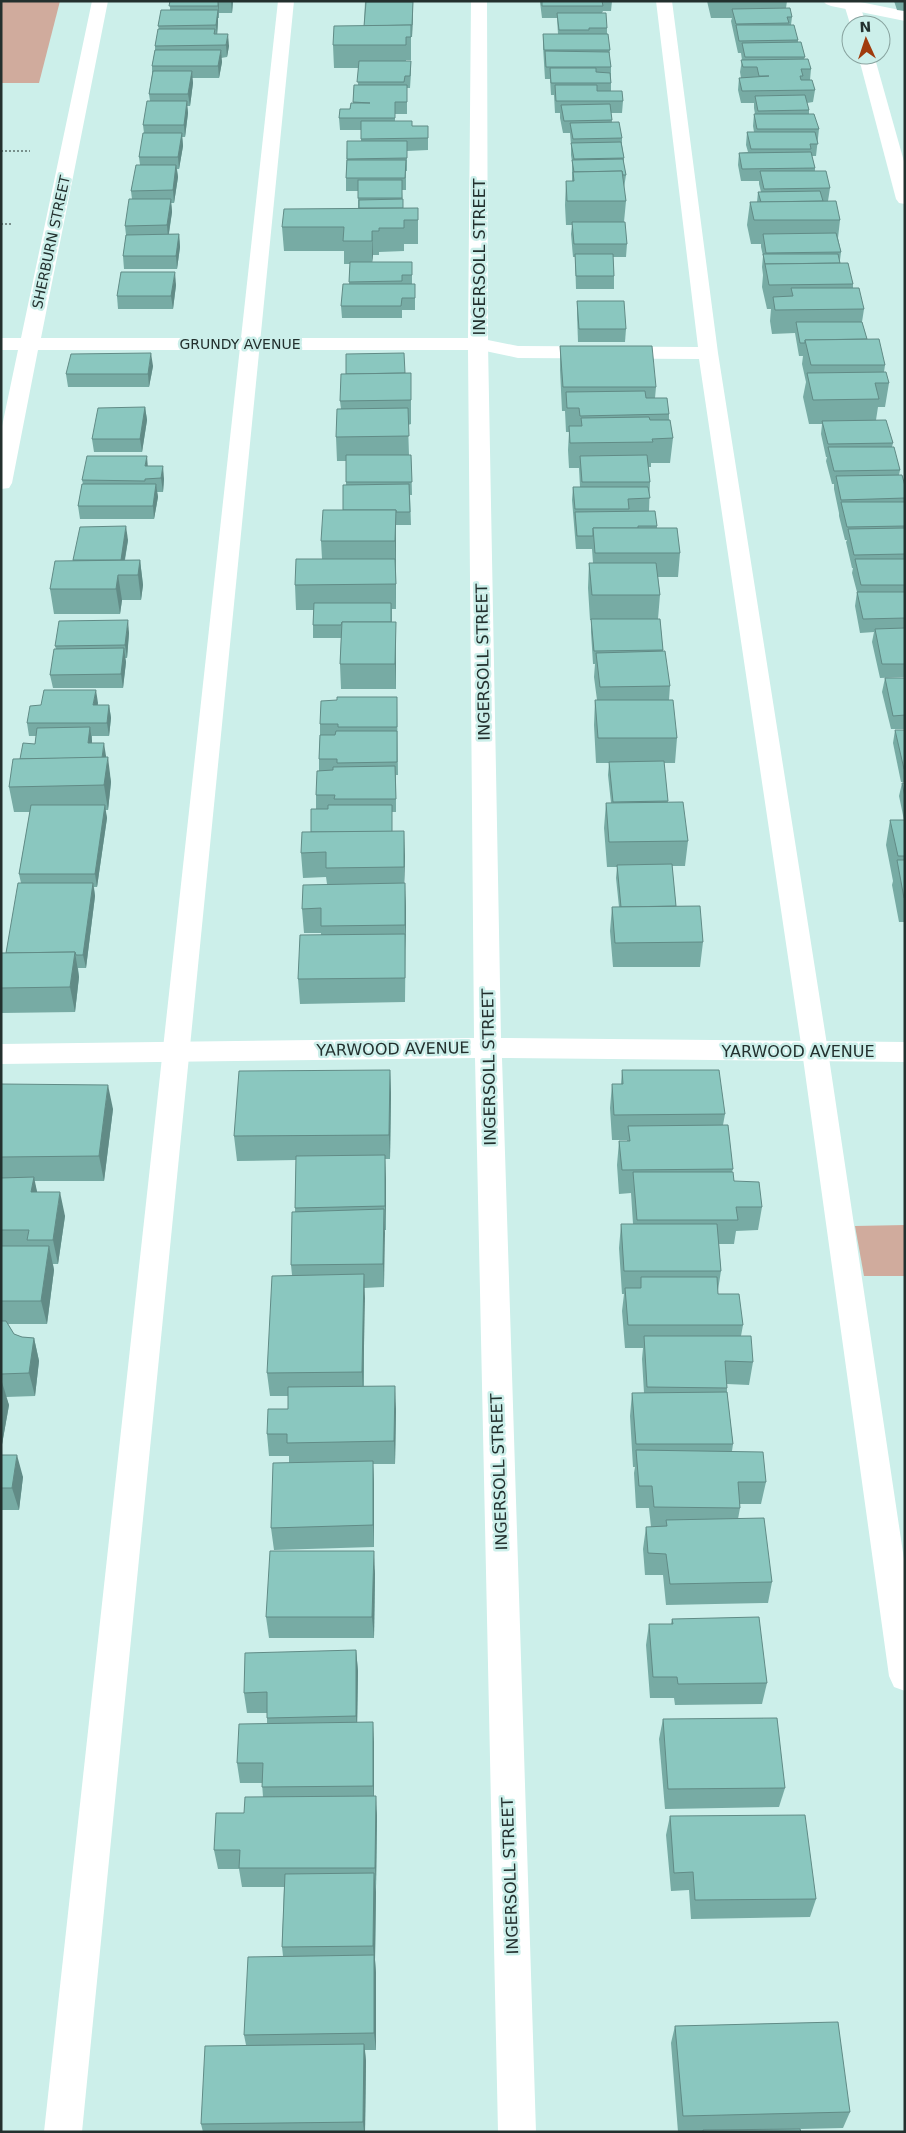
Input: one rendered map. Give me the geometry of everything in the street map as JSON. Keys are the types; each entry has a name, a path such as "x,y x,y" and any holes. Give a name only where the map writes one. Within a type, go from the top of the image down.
{"street":[{"name":"SHERBURN STREET","path":"1,483 100,1"},
{"name":"INGERSOLL STREET","path":"479,1 478,344 488,1048 517,2132"},
{"path":"869,65 905,199"},
{"name":"GRUNDY AVENUE","path":"1,344 478,344"},
{"name":"YARWOOD AVENUE","path":"1,1054 488,1048 905,1052"}],"lane":[{"path":"63,2132 286,1"},
{"path":"664,1 708,353 815,1051 905,1676"},
{"path":"831,1 852,3 905,16"},
{"path":"478,344 518,352 708,353"}],"path":[{"path":"1,151 30,151"},
{"path":"1,224 12,224"}],"shaded area":[{"path":"1,1 60,1 39,83 1,83"},
{"path":"905,1225 905,1276 864,1276 855,1226"}],"building":[{"path":"170,1 218,1 218,6 169,6"},
{"path":"542,1 602,1 603,6 542,6"},
{"path":"366,2 413,2 412,25 364,26"},
{"path":"790,8 792,17 787,17 789,23 736,24 732,9"},
{"path":"161,10 218,10 216,25 158,26"},
{"path":"557,13 606,13 607,28 559,30"},
{"path":"411,25 411,37 406,37 406,45 333,45 334,26"},
{"path":"736,25 794,25 798,40 739,41"},
{"path":"158,29 215,29 214,34 228,34 226,45 155,46"},
{"path":"543,34 608,34 610,50 544,50"},
{"path":"801,42 805,57 745,57 742,43"},
{"path":"155,50 221,50 218,66 152,66"},
{"path":"545,51 609,52 611,67 546,67"},
{"path":"808,59 811,69 801,69 803,76 800,76 801,80 812,80 815,90 742,91 739,78 769,76 759,76 757,67 743,67 741,60"},
{"path":"359,61 411,61 410,76 405,76 404,82 357,82"},
{"path":"550,68 596,68 596,72 610,73 611,83 551,83"},
{"path":"153,71 192,71 188,94 149,94"},
{"path":"354,85 407,85 407,102 395,102 395,118 339,118 340,109 350,109 351,103 370,103 353,102"},
{"path":"555,85 597,85 597,91 622,91 623,101 556,101"},
{"path":"805,95 809,110 758,111 755,96"},
{"path":"147,101 187,101 184,125 143,125"},
{"path":"610,104 612,120 564,121 561,105"},
{"path":"754,114 814,114 819,129 757,129"},
{"path":"361,121 412,121 412,126 428,126 428,138 361,139"},
{"path":"619,122 622,138 573,139 570,123"},
{"path":"747,132 815,132 818,144 810,144 811,149 751,149"},
{"path":"143,133 182,133 178,157 139,157"},
{"path":"347,141 407,141 407,158 347,159"},
{"path":"621,142 624,158 574,159 571,143"},
{"path":"811,152 815,168 742,169 739,153"},
{"path":"623,159 626,175 623,175 622,171 574,172 572,160"},
{"path":"347,160 406,160 405,178 346,178"},
{"path":"136,165 176,165 173,190 131,191"},
{"path":"622,171 626,201 567,201 566,181 574,181 573,172"},
{"path":"760,171 826,171 830,188 764,189"},
{"path":"358,180 402,180 402,198 358,198"},
{"path":"820,191 823,201 761,202 758,192"},
{"path":"129,199 171,199 167,225 125,226"},
{"path":"403,199 403,208 359,208 359,200"},
{"path":"836,201 840,220 754,220 750,202"},
{"path":"418,208 418,220 404,220 404,228 379,228 379,231 372,231 372,241 343,241 344,227 282,227 284,209"},
{"path":"572,222 625,222 627,244 574,244"},
{"path":"836,233 841,252 766,253 763,234"},
{"path":"179,234 176,256 123,256 126,235"},
{"path":"575,254 613,254 614,276 576,276"},
{"path":"763,254 838,254 840,263 765,264"},
{"path":"350,262 412,262 412,275 402,275 402,281 349,282"},
{"path":"848,263 853,284 769,285 765,264"},
{"path":"121,272 175,272 171,296 117,296"},
{"path":"343,284 415,284 415,298 402,298 401,306 341,306"},
{"path":"791,288 859,288 864,309 775,310 773,297 793,296"},
{"path":"577,301 624,301 626,329 579,329"},
{"path":"796,322 862,322 867,339 805,340 805,343 800,343"},
{"path":"879,339 885,365 811,365 805,340"},
{"path":"560,346 652,346 656,387 563,387"},
{"path":"151,353 148,374 66,374 71,354"},
{"path":"404,353 405,373 346,374 346,354"},
{"path":"886,372 889,383 875,383 879,399 813,400 807,373"},
{"path":"411,373 411,400 340,401 341,374"},
{"path":"645,391 646,398 667,398 669,414 580,416 579,408 567,408 566,392"},
{"path":"145,407 140,439 92,439 98,408"},
{"path":"408,408 409,436 336,437 337,409"},
{"path":"649,417 650,420 670,420 673,438 652,439 653,442 570,443 569,426 582,426 581,418"},
{"path":"886,420 893,443 828,444 822,421"},
{"path":"828,447 894,447 900,470 834,471"},
{"path":"346,455 411,455 412,482 346,482"},
{"path":"647,455 650,482 582,482 580,456"},
{"path":"87,456 147,456 145,466 163,466 161,478 145,479 145,481 82,480"},
{"path":"902,475 905,486 905,498 841,500 836,476"},
{"path":"82,484 156,484 153,506 78,506"},
{"path":"409,484 410,512 396,512 396,510 343,510 343,485"},
{"path":"573,487 648,487 650,498 628,499 629,509 575,509"},
{"path":"841,502 905,502 905,526 847,527"},
{"path":"323,510 396,510 395,541 321,541"},
{"path":"655,511 657,526 593,528 593,536 577,536 575,512"},
{"path":"126,526 121,560 73,560 80,527"},
{"path":"593,528 677,528 680,553 595,553"},
{"path":"905,528 905,554 854,555 848,529"},
{"path":"296,559 395,559 396,584 295,585"},
{"path":"855,559 905,559 905,585 861,585"},
{"path":"140,560 138,575 118,575 116,589 50,589 55,561"},
{"path":"589,563 656,563 660,595 592,595"},
{"path":"857,592 905,592 905,618 863,619"},
{"path":"314,603 391,603 391,622 342,622 341,625 313,625"},
{"path":"591,619 660,619 663,650 594,651"},
{"path":"128,620 125,645 55,646 59,621"},
{"path":"342,622 396,622 395,664 340,664"},
{"path":"905,628 905,664 882,664 875,629"},
{"path":"124,648 121,674 50,675 54,649"},
{"path":"665,651 670,686 600,687 596,653"},
{"path":"885,678 905,678 905,715 893,716"},
{"path":"44,690 96,690 93,705 109,705 107,723 27,723 30,706 41,705"},
{"path":"337,697 397,697 397,727 338,727 338,724 320,724 321,701 337,700"},
{"path":"595,700 673,700 677,738 598,738"},
{"path":"90,727 88,743 104,743 102,758 20,759 23,743 35,744 37,728"},
{"path":"895,730 905,730 905,769 904,769"},
{"path":"336,731 397,731 397,762 337,763 337,759 319,759 320,735 335,735"},
{"path":"108,757 104,785 9,787 13,759"},
{"path":"664,761 668,801 613,802 609,762"},
{"path":"395,766 396,799 334,799 335,795 316,795 317,771 333,770 333,767"},
{"path":"902,783 905,783 905,797"},
{"path":"683,802 688,841 609,842 606,803"},
{"path":"31,805 105,805 95,874 19,874"},
{"path":"328,805 392,805 392,832 311,832 311,809 328,809"},
{"path":"890,820 905,820 905,856 898,856"},
{"path":"404,831 404,867 326,868 326,852 301,853 302,832"},
{"path":"897,860 905,860 905,898 904,898"},
{"path":"672,864 676,906 621,907 617,865"},
{"path":"18,883 93,883 83,955 76,955 75,952 6,953"},
{"path":"405,883 405,925 321,926 321,908 302,909 303,885"},
{"path":"700,906 703,942 615,943 612,907"},
{"path":"405,934 405,978 298,979 300,935"},
{"path":"75,952 70,987 1,988 1,953"},
{"path":"390,1070 389,1135 234,1136 239,1071"},
{"path":"622,1070 719,1070 725,1114 614,1115 612,1084 623,1084"},
{"path":"1,1084 108,1085 99,1156 1,1157"},
{"path":"728,1125 733,1169 622,1170 619,1141 630,1141 628,1126"},
{"path":"385,1155 385,1206 295,1208 296,1156"},
{"path":"633,1172 733,1172 734,1181 759,1182 762,1207 736,1207 738,1220 637,1220"},
{"path":"34,1177 31,1192 60,1192 53,1240 27,1240 29,1230 1,1230 1,1178"},
{"path":"384,1209 383,1264 291,1265 292,1212"},
{"path":"621,1224 717,1224 721,1271 624,1271"},
{"path":"1,1246 49,1246 41,1301 1,1301"},
{"path":"364,1274 362,1372 267,1373 272,1276"},
{"path":"641,1277 717,1277 718,1294 739,1294 743,1325 628,1325 625,1288 641,1288"},
{"path":"1,1321 6,1321 14,1334 34,1338 29,1373 1,1374"},
{"path":"644,1336 751,1336 753,1362 725,1361 727,1388 647,1387"},
{"path":"395,1386 394,1441 287,1443 287,1434 267,1434 268,1409 288,1409 288,1387"},
{"path":"727,1392 733,1444 636,1444 632,1393"},
{"path":"636,1450 763,1452 766,1482 738,1482 740,1508 654,1507 652,1486 639,1486"},
{"path":"1,1455 17,1455 12,1488 1,1488"},
{"path":"373,1461 373,1525 271,1528 273,1463"},
{"path":"764,1518 772,1582 670,1584 666,1554 648,1553 646,1527 667,1526 666,1520"},
{"path":"270,1551 374,1551 372,1617 266,1617"},
{"path":"759,1617 767,1683 678,1684 677,1677 653,1677 649,1624 673,1624 672,1619"},
{"path":"356,1650 356,1716 267,1718 267,1692 244,1693 245,1653"},
{"path":"777,1718 785,1788 668,1789 663,1719"},
{"path":"373,1722 373,1786 262,1787 263,1763 237,1763 239,1724"},
{"path":"376,1796 375,1868 239,1868 240,1850 214,1850 216,1813 244,1813 245,1797"},
{"path":"805,1815 816,1899 695,1900 693,1872 674,1873 670,1816"},
{"path":"374,1873 373,1946 282,1947 285,1874"},
{"path":"374,1955 374,2033 244,2035 248,1957"},
{"path":"838,2022 850,2112 683,2116 675,2026"},
{"path":"364,2044 363,2122 201,2124 205,2046"},
{"path":"800,2129 801,2132 703,2132 703,2130"}]}
